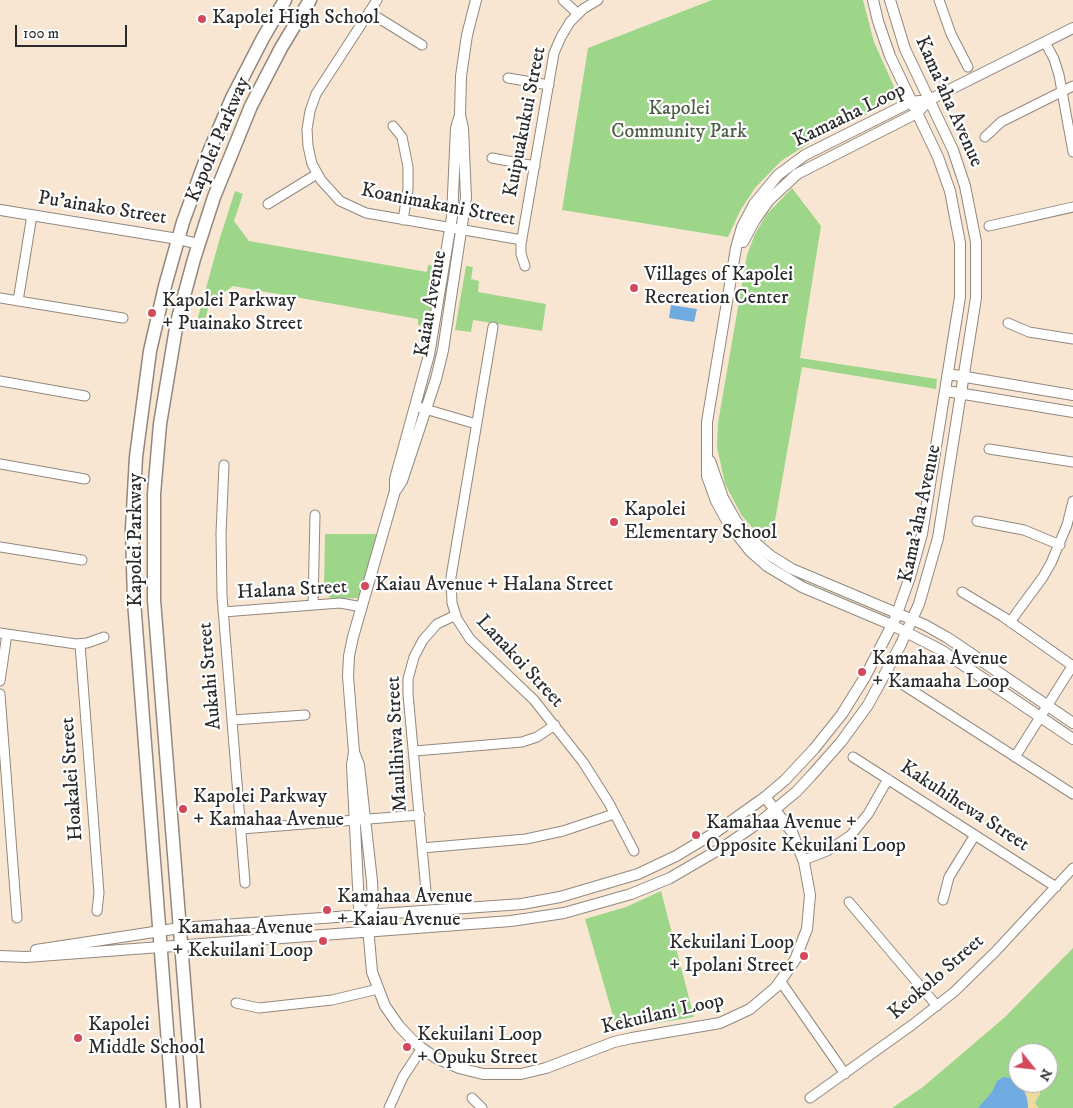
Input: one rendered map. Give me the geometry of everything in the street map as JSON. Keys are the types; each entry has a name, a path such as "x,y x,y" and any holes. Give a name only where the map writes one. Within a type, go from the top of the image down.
{"main road":[{"name":"Kapolei Parkway","path":"173,1108 134,601 132,529 136,457 144,386 157,318 178,239 200,174 229,105 262,38 285,0"},
{"name":"Kapolei Parkway","path":"194,1108 154,600 153,530 156,459 165,389 178,322 198,244 216,189 248,114 281,48 310,0"}],"street":[{"name":"Koanimakani Street","path":"377,0 316,94 310,111 307,129 308,146 312,164 317,174 333,195 348,206 366,213 522,240"},
{"name":"Kaiau Avenue","path":"421,407 454,198 456,128 460,115 463,55 476,0"},
{"path":"563,0 578,14"},
{"name":"Kuipuakukui Street","path":"524,266 521,254 522,240 557,45 565,29 578,14 598,0"},
{"name":"Kama'aha Avenue","path":"4,956 180,928 535,902 560,898 650,869 684,851 716,832 765,797 804,760 842,714 865,677 892,626 910,577 922,534 960,297 960,244 954,208 944,173 886,47 873,0"},
{"name":"Kama'aha Avenue","path":"4,956 26,957 537,919 564,913 631,894 684,870 725,846 776,810 811,776 855,724 879,685 912,620 926,582 938,538 976,298 977,261 975,236 970,204 960,168 905,49 890,0"},
{"path":"940,0 951,34 968,67"},
{"path":"369,12 422,45"},
{"path":"929,100 1073,28"},
{"path":"1045,42 1057,67 1073,152"},
{"path":"508,78 549,85"},
{"path":"986,137 1001,122 1073,86"},
{"name":"Kamaaha Loop","path":"929,100 912,102 814,149 782,171 762,193 748,215 738,239 707,422 707,476 716,501 735,533 754,555 777,573 802,587 906,632 951,656 1073,739"},
{"name":"Kamaaha Loop","path":"736,254 761,210 787,182 808,168 917,113 929,100"},
{"name":"Kaiau Avenue","path":"359,820 359,907 367,915 373,905 372,881 359,820 352,765 354,752 348,666 353,637 396,491 395,479 443,350 462,229 466,182 463,128 460,115"},
{"path":"393,126 402,137 408,167 408,189 403,220"},
{"path":"492,158 535,166"},
{"path":"268,204 317,174"},
{"path":"989,226 1073,207"},
{"name":"Pu'ainako Street","path":"0,210 178,239 198,244"},
{"path":"18,301 32,216"},
{"path":"0,298 123,318"},
{"path":"1008,323 1025,331 1073,339"},
{"name":"Lanakoi Street","path":"493,327 451,577 451,594 456,615 470,639 534,700 555,725 582,762 634,851"},
{"path":"948,374 1073,395"},
{"path":"0,381 85,396"},
{"path":"946,391 1073,412"},
{"path":"421,407 476,424"},
{"name":"Kamaaha Loop","path":"706,448 718,486 729,510 744,531 761,548 792,569 925,625 959,644 1073,723"},
{"path":"989,449 1073,462"},
{"path":"0,464 85,479"},
{"name":"Aukahi Street","path":"224,465 221,533 223,612 233,720 244,884"},
{"path":"1010,622 1043,577 1060,544 1071,513 1073,501"},
{"path":"313,605 315,515"},
{"path":"977,521 1024,530 1060,544"},
{"path":"0,547 82,560"},
{"path":"962,592 1010,622 1073,666 1015,756"},
{"name":"Halana Street","path":"223,612 345,603 362,606"},
{"name":"Maulihiwa Street","path":"426,892 408,686 411,664 417,650 429,632 442,621 456,615"},
{"path":"0,681 3,634 80,644 104,637"},
{"name":"Hoakalei Street","path":"80,644 99,893 97,911"},
{"path":"902,684 1073,794"},
{"path":"0,694 17,918"},
{"path":"233,720 305,715"},
{"path":"415,751 522,742 536,737 555,725"},
{"name":"Kakuhihewa Street","path":"853,757 1056,887"},
{"path":"804,860 831,849 851,835 868,814 888,779"},
{"name":"Kekuilani Loop","path":"367,915 372,972 391,1016 407,1035 422,1048 447,1064 471,1072 496,1075 521,1074 546,1068 614,1042 720,1023 755,1006 781,982 798,955 807,929 810,895 804,860 792,832 765,797"},
{"path":"422,848 526,839 563,832 614,814"},
{"path":"241,829 420,815"},
{"path":"943,900 949,877 975,835"},
{"name":"Keokolo Street","path":"810,1098 937,1006 981,966 1073,868"},
{"path":"849,902 937,1006"},
{"path":"781,982 845,1074"},
{"path":"236,1004 259,1008 339,999 378,989"},
{"path":"389,1108 403,1077 422,1048"},
{"path":"472,1098 482,1108"}],"green space":[{"name":"Kapolei Community Park","path":"712,0 863,0 874,42 899,98 811,142 781,161 755,188 740,211 728,237 562,210 588,48"},
{"path":"792,188 821,226 800,358 937,379 936,389 802,367 773,532 765,542 742,516 725,484 717,447 718,423 747,255 755,234 767,214"},
{"path":"235,191 243,194 234,221 249,241 427,272 428,265 437,266 439,259 446,260 433,336 424,334 426,326 418,325 418,319 233,286 209,304 203,329 195,328"},
{"path":"466,266 473,267 471,279 479,281 478,292 546,304 542,331 473,320 471,332 455,330"},
{"path":"325,534 383,534 360,598 333,599 326,595 324,589"},
{"path":"661,891 694,1017 617,1030 585,919 626,907"},
{"path":"1073,948 1073,1108 892,1108 923,1087 1005,1017"}],"sand":[{"path":"1025,1093 1040,1093 1035,1103 1039,1108 1028,1108"}],"water":[{"path":"671,305 697,309 694,322 669,318"},
{"path":"1003,1077 1008,1078 1008,1093 1025,1093 1028,1108 978,1108 992,1092 997,1081"}],"place":[{"name":"Kapolei High School","path":"202,19"},
{"name":"Villages of Kapolei Recreation Center","path":"634,288"},
{"name":"Kapolei Parkway + Puainako Street","path":"152,313"},
{"name":"Kapolei Elementary School","path":"614,522"},
{"name":"Kaiau Avenue + Halana Street","path":"365,586"},
{"name":"Kamahaa Avenue + Kamaaha Loop","path":"862,672"},
{"name":"Kapolei Parkway + Kamahaa Avenue","path":"183,809"},
{"name":"Kamahaa Avenue + Opposite Kekuilani Loop","path":"696,835"},
{"name":"Kamahaa Avenue + Kaiau Avenue","path":"327,910"},
{"name":"Kamahaa Avenue + Kekuilani Loop","path":"323,941"},
{"name":"Kekuilani Loop + Ipolani Street","path":"804,956"},
{"name":"Kapolei Middle School","path":"78,1038"},
{"name":"Kekuilani Loop + Opuku Street","path":"407,1047"}]}
